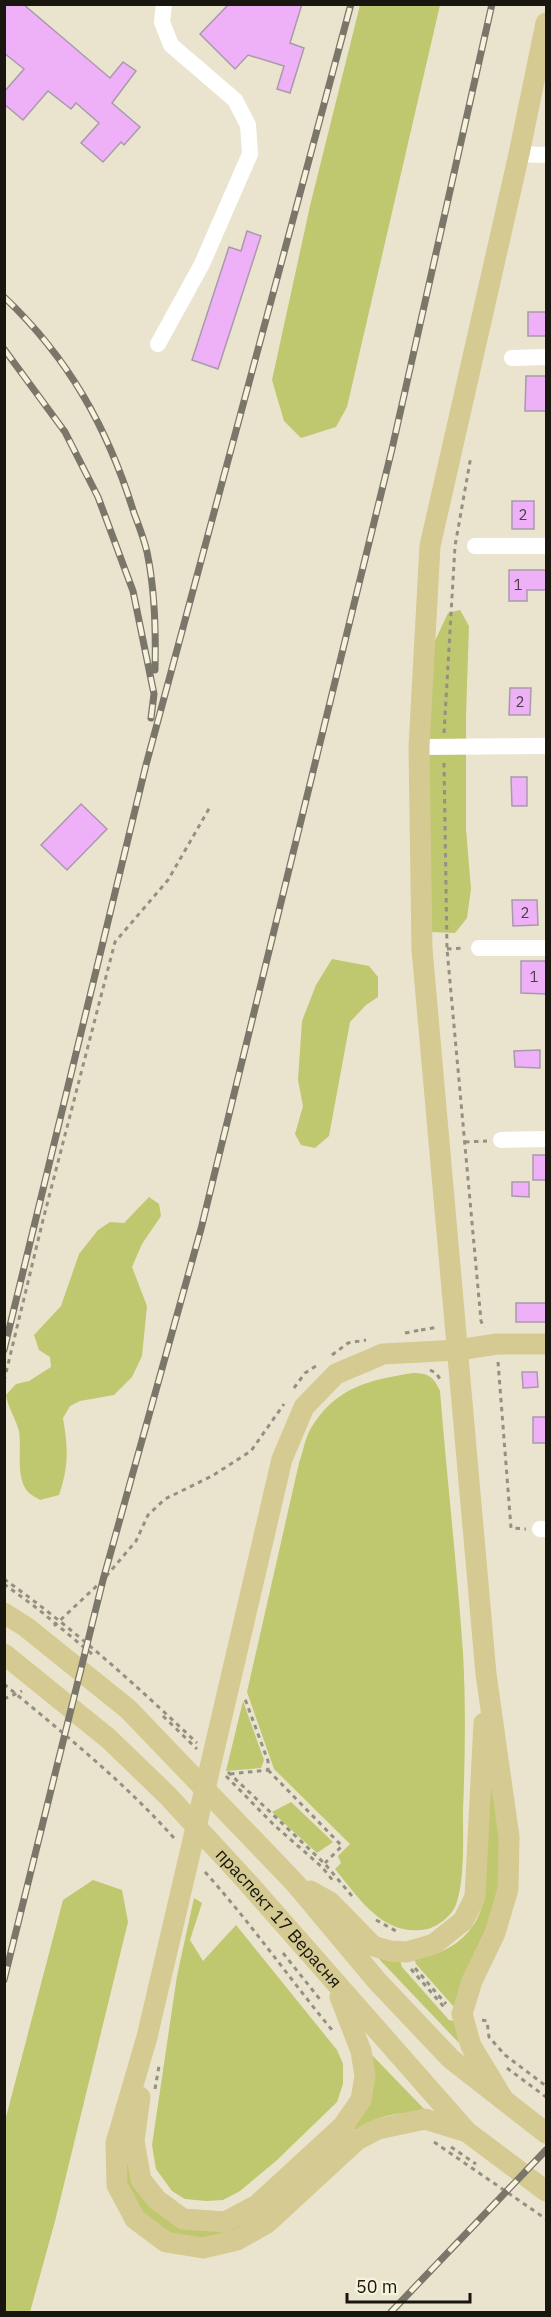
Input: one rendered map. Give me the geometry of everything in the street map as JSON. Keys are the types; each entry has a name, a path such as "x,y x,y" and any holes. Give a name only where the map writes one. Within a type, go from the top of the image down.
{"main road":[{"path":"502,2097 471,2046 462,2014 472,1981 495,1933 508,1889 509,1837 486,1674 422,949 419,747 430,546 519,154 546,22"},
{"path":"467,2132 425,2119 378,2129 357,2140 267,2223 237,2240 203,2248 166,2242 135,2219 117,2185 116,2144 147,2037 282,1459 304,1407 336,1374 383,1354 458,1350 498,1351 546,1344"},
{"name":"праспект 17 Верасня","path":"4,1613 26,1627 129,1709 264,1849 377,1981 451,2059 546,2133"},
{"name":"праспект 17 Верасня","path":"4,1654 109,1739 168,1796 248,1883 467,2132 546,2191"},
{"path":"295,1883 330,1902 373,1946 390,1951 407,1952 434,1944 463,1921 475,1897 486,1674"},
{"path":"147,2037 134,2141 141,2181 157,2200 183,2219 225,2222 257,2205 343,2126 361,2100 364,2076 361,2051 335,1984"}],"street":[{"path":"158,344 202,264 250,154 248,125 235,100 171,45 162,21 164,4"},
{"path":"519,154 546,155"},
{"path":"512,358 546,357"},
{"path":"475,546 546,546"},
{"path":"419,747 546,746"},
{"path":"479,948 546,948"},
{"path":"501,1140 546,1139"}],"path":[{"path":"4,1381 115,942 168,880 210,807"},
{"path":"447,949 481,1321"},
{"path":"465,1142 501,1140"},
{"path":"400,1334 421,1330"},
{"path":"331,1355 348,1343 369,1339"},
{"path":"498,1351 511,1528"},
{"path":"291,1393 305,1373 322,1361"},
{"path":"425,1368 436,1373 443,1383"},
{"path":"51,1629 103,1580 136,1541 148,1515 165,1499 212,1476 251,1451 285,1402"},
{"path":"4,1699 22,1691 27,1681"},
{"path":"4,1684 101,1766 179,1842"},
{"path":"22,1690 30,1697"},
{"path":"244,1697 268,1761 268,1770 342,1846 323,1866"},
{"path":"221,1775 268,1770"},
{"path":"276,1820 356,1900"},
{"path":"201,1867 238,1908 285,1973 336,2035"},
{"path":"369,1915 393,1931 399,1932"},
{"path":"278,1946 328,2011"},
{"path":"411,1966 448,2009"},
{"path":"478,2018 487,2021 489,2037 505,2055 546,2086"},
{"path":"155,2090 161,2056"},
{"path":"520,2079 546,2097"},
{"path":"448,2151 546,2219"}],"green space":[{"path":"360,5 440,5 347,407 336,427 301,438 284,421 272,380 310,206"},
{"path":"460,610 469,626 466,829 471,889 467,918 455,933 431,932 419,884 434,643 448,613"},
{"path":"332,959 369,966 378,977 378,997 366,1005 350,1022 329,1136 315,1148 301,1145 295,1134 303,1106 298,1080 302,1021 316,985"},
{"path":"149,1197 159,1204 161,1216 142,1244 132,1267 147,1306 142,1356 132,1377 114,1395 80,1401 70,1406 63,1418 67,1457 59,1495 40,1500 28,1492 24,1486 20,1463 19,1431 6,1395 16,1384 29,1381 51,1367 50,1357 39,1350 34,1335 61,1306 79,1254 98,1230 110,1222 124,1223"},
{"path":"413,1373 430,1377 440,1391 463,1653 465,1732 463,1861 458,1897 453,1911 447,1918 428,1929 412,1930 398,1928 374,1914 335,1869 341,1863 338,1856 350,1844 274,1769 247,1692 299,1463 309,1432 321,1414 343,1394 368,1383"},
{"path":"243,1701 264,1760 261,1768 226,1771"},
{"path":"488,1769 500,1833 498,1890 494,1913 454,2007 416,1964 414,1958 436,1954 455,1944 471,1929 481,1909 486,1877"},
{"path":"291,1802 333,1842 317,1853 272,1812"},
{"path":"93,1880 122,1890 128,1922 55,2221 30,2312 5,2312 5,2121 63,1900"},
{"path":"194,1898 202,1903 190,1940 203,1961 236,1925 337,2050 343,2064 343,2084 337,2102 276,2161 240,2191 223,2200 185,2199 172,2191 156,2169 152,2145 177,1976"},
{"path":"377,1954 400,1960 402,1967 449,2020 454,2021 459,2043 380,1960"},
{"path":"370,2053 427,2112 389,2115 355,2130 350,2126"},
{"path":"125,2147 129,2170 137,2186 164,2216 260,2218 215,2239 174,2235 146,2218 125,2186"}],"building":[{"path":"4,4 23,4 110,78 123,62 136,71 112,103 140,127 124,145 121,142 103,162 81,143 99,123 76,103 71,109 48,91 23,120 4,104 4,92 24,69 4,53"},
{"path":"229,4 302,4 290,43 304,48 290,93 277,89 284,66 248,55 235,69 200,34"},
{"path":"247,231 261,236 218,369 192,360 229,247 241,251"},
{"path":"528,312 546,312 546,336 528,336"},
{"path":"526,376 546,376 546,411 525,411"},
{"path":"512,501 534,501 534,529 512,529"},
{"path":"509,570 546,570 546,590 527,590 527,601 509,601"},
{"path":"510,688 531,688 530,715 509,715"},
{"path":"511,777 527,777 527,806 512,806"},
{"path":"81,804 107,829 67,870 41,845"},
{"path":"512,900 537,900 538,925 513,926"},
{"path":"521,961 546,961 546,994 521,993"},
{"path":"540,1050 540,1068 515,1067 514,1051"},
{"path":"533,1155 546,1155 546,1180 533,1180"},
{"path":"512,1182 529,1182 529,1197 512,1196"},
{"path":"516,1303 546,1303 546,1322 516,1322"},
{"path":"522,1372 537,1372 538,1387 523,1388"},
{"path":"533,1417 546,1417 546,1443 533,1443"}],"railway":[{"path":"4,1350 146,765 351,4"},
{"path":"4,1980 103,1580 201,1229 392,449 492,4"},
{"path":"4,297 27,320 67,370 84,396 112,452 147,552 152,581 155,670"},
{"path":"4,349 65,432 98,497 133,591 154,694 151,718"},
{"path":"391,2312 546,2150"}]}
